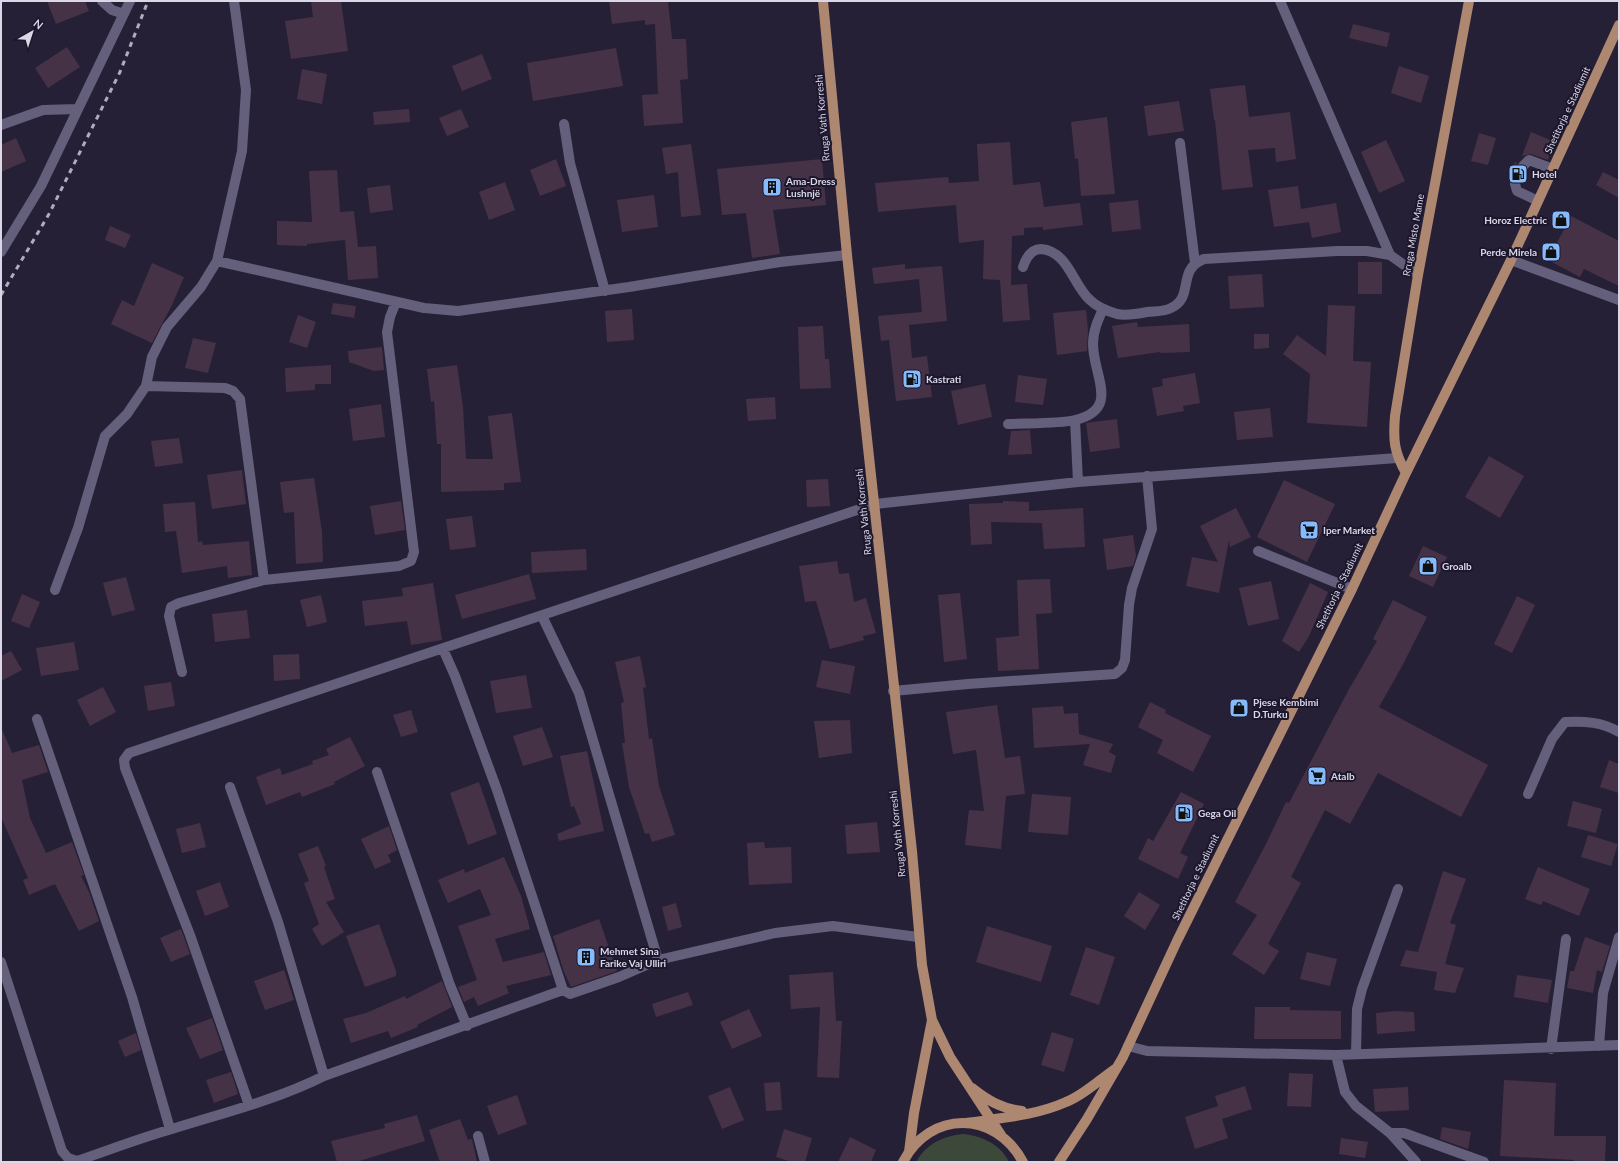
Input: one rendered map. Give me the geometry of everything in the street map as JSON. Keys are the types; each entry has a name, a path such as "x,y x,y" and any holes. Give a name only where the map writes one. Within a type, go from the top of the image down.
{"main road":[{"name":"Rruga Vath Korreshi","path":"823,1 847,255 875,504 893,691 912,851 918,937 932,1020 950,1057 1001,1135"},
{"name":"Rruga Misto Mame","path":"1406,473 1398,458 1393,438 1395,416 1418,275 1469,1"},
{"name":"Shetitorja e Stadiumit","path":"1059,1162 1091,1113 1128,1046 1241,810 1352,589 1406,473 1511,260 1619,24"},
{"name":"Rruga Vath Korreshi","path":"908,1152 932,1020"},
{"name":"Shetitorja e Stadiumit","path":"908,1152 917,1142 934,1130 953,1124 1042,1110 1066,1102 1078,1096 1115,1069"},
{"path":"966,1082 986,1099 1004,1108 1023,1111 1042,1110"},
{"path":"966,1123 978,1124 1001,1135 1010,1143 1023,1162"},
{"path":"903,1162 908,1152"}],"street":[{"path":"102,1 112,10 124,14"},
{"path":"1,252 41,186 130,1"},
{"path":"55,590 78,528 105,436 126,414 146,386 152,357 166,327 201,287 217,262 242,152 246,90 234,1"},
{"path":"1280,1 1390,254"},
{"path":"1,124 43,110 77,109"},
{"path":"564,124 570,163 605,290"},
{"path":"1180,143 1195,263"},
{"path":"1523,166 1529,160 1553,169"},
{"path":"1515,184 1517,191 1538,201"},
{"path":"1023,266 1027,256 1037,249 1049,250 1061,258 1089,300 1103,309 1119,314 1170,309 1179,303 1184,293 1188,272 1195,263 1204,259 1337,251 1367,251 1390,254 1418,275"},
{"path":"217,262 424,308 458,311 605,290 780,262 847,255"},
{"path":"1511,260 1619,300"},
{"path":"182,672 169,616 171,607 179,603 264,580 400,566 411,561 414,552 387,332 390,316 396,302"},
{"path":"1008,424 1075,420 1093,414 1100,406 1103,394 1095,366 1093,344 1095,327 1103,309"},
{"path":"146,386 226,388 233,391 240,399 264,580"},
{"path":"1075,420 1078,482"},
{"path":"249,1105 190,935 125,768 124,760 129,753 875,504 1078,482 1398,458"},
{"path":"893,691 968,684 1115,674 1122,668 1125,660 1128,605 1132,588 1152,529 1147,476"},
{"path":"1258,551 1352,589"},
{"path":"542,616 579,693 658,960"},
{"path":"443,649 455,676 496,790 563,990 570,994 619,977 658,960 775,933 833,926 918,937"},
{"path":"37,719 132,997 170,1129"},
{"path":"1528,794 1552,739 1565,722 1588,721 1610,727 1619,732"},
{"path":"377,772 450,985 467,1026"},
{"path":"230,787 278,922 324,1076"},
{"path":"1356,1054 1357,1009 1362,988 1398,889"},
{"path":"1599,1046 1603,992 1619,937"},
{"path":"1551,1049 1566,939"},
{"path":"1,962 62,1151 68,1158 77,1161 306,1085 324,1076 467,1026 563,990"},
{"path":"1128,1046 1147,1051 1336,1055 1551,1049 1619,1045"},
{"path":"1336,1055 1345,1092 1356,1106 1390,1133 1416,1162"},
{"path":"1390,1133 1404,1133 1484,1162"},
{"path":"478,1136 485,1162"}],"green space":[{"path":"963,1134 990,1142 1001,1150 1009,1162 916,1162 925,1150 936,1142"}],"building":[{"path":"47,1 85,1 89,11 56,24"},
{"path":"311,1 341,1 348,51 291,59 285,21 313,17"},
{"path":"609,1 668,1 672,39 686,39 688,79 680,80 683,123 644,126 642,95 658,94 655,24 645,25 645,20 612,24"},
{"path":"1353,24 1390,33 1387,47 1349,38"},
{"path":"67,47 80,67 48,88 35,68"},
{"path":"616,48 623,86 533,101 527,63"},
{"path":"482,54 492,79 462,91 452,66"},
{"path":"1399,66 1429,76 1421,103 1391,93"},
{"path":"302,69 327,74 322,104 297,99"},
{"path":"1245,85 1249,117 1290,112 1296,159 1276,162 1275,148 1248,150 1253,187 1222,190 1215,120 1210,89"},
{"path":"1179,101 1184,131 1148,136 1144,106"},
{"path":"409,109 410,122 374,125 373,112"},
{"path":"461,109 469,127 447,136 439,118"},
{"path":"1107,117 1115,194 1081,196 1078,158 1075,159 1071,122"},
{"path":"1531,132 1555,142 1548,160 1531,154 1522,156"},
{"path":"1479,133 1496,138 1488,165 1471,161"},
{"path":"16,138 26,161 1,172 1,145"},
{"path":"1386,140 1405,181 1379,193 1361,152"},
{"path":"1010,142 1013,185 1040,182 1044,207 1080,203 1083,225 1043,230 1043,227 1024,228 1024,235 1012,236 1011,285 1027,284 1030,320 1003,322 1000,280 983,279 984,240 959,243 956,205 878,212 875,183 948,177 949,183 979,181 977,144"},
{"path":"691,144 701,215 681,217 678,172 666,174 662,148"},
{"path":"556,159 566,186 540,196 530,170"},
{"name":"Ama-Dress Lushnjë","path":"822,159 826,205 773,210 780,254 752,258 746,213 722,215 717,169"},
{"path":"1515,162 1517,163 1519,171 1527,171 1522,183 1516,178 1509,182 1509,177"},
{"path":"337,170 340,212 354,211 358,247 376,246 378,278 348,280 345,240 307,244 307,246 277,245 277,221 312,222 309,171"},
{"path":"1603,172 1619,180 1619,198 1596,185"},
{"path":"505,182 515,210 489,220 479,192"},
{"path":"390,185 393,210 370,213 367,188"},
{"path":"1298,186 1301,209 1336,203 1341,232 1312,238 1309,222 1274,227 1268,190"},
{"path":"654,195 658,227 622,232 617,200"},
{"path":"1138,200 1141,229 1112,232 1109,203"},
{"path":"1571,216 1619,241 1619,286 1584,269 1580,277 1548,260"},
{"path":"110,226 131,235 125,248 105,240"},
{"path":"1358,262 1382,262 1382,294 1358,294"},
{"path":"152,263 184,277 172,305 152,343 111,324 122,300 134,306"},
{"path":"905,264 905,269 942,266 947,321 909,325 912,358 927,356 932,397 896,401 889,340 881,341 878,316 922,312 919,279 874,284 872,268"},
{"path":"1262,274 1264,307 1230,309 1228,276"},
{"path":"333,303 356,306 354,318 331,314"},
{"path":"1328,305 1355,306 1353,361 1371,362 1367,427 1307,423 1310,374 1283,354 1297,335 1326,356"},
{"path":"632,309 634,340 607,342 605,311"},
{"path":"1086,310 1088,330 1087,351 1057,355 1053,313"},
{"path":"298,315 316,322 307,348 289,342"},
{"path":"1137,322 1138,327 1189,324 1190,352 1160,352 1118,358 1112,326"},
{"path":"823,326 825,359 829,359 831,388 800,389 798,327"},
{"path":"1254,334 1269,334 1269,348 1254,349"},
{"path":"193,338 216,343 208,373 185,368"},
{"path":"382,347 384,370 374,371 349,362 348,351"},
{"path":"331,365 331,384 315,384 315,390 286,392 285,368"},
{"path":"457,365 463,407 466,459 493,459 488,416 512,413 521,482 504,483 504,490 441,492 441,444 437,444 434,401 431,402 427,369"},
{"path":"1195,373 1200,403 1183,406 1184,411 1157,416 1152,388 1163,386 1162,379"},
{"path":"1018,375 1047,379 1043,405 1015,402"},
{"path":"985,384 992,417 958,425 951,391"},
{"path":"775,397 776,419 748,421 746,399"},
{"path":"381,404 385,437 353,441 349,409"},
{"path":"1270,408 1273,437 1237,440 1234,412"},
{"path":"1117,419 1120,448 1090,452 1086,423"},
{"path":"1030,430 1032,454 1008,455 1011,431"},
{"path":"179,438 183,463 155,467 151,441"},
{"path":"1489,456 1524,476 1500,518 1465,497"},
{"path":"242,470 246,504 212,509 207,475"},
{"path":"314,478 322,532 323,562 296,564 294,512 284,513 280,482"},
{"path":"828,479 830,506 807,507 806,480"},
{"path":"1284,480 1335,504 1307,562 1257,537"},
{"path":"401,501 405,530 375,535 370,506"},
{"path":"1003,501 1029,502 1029,511 1083,508 1085,547 1044,549 1042,523 991,522 992,544 971,545 969,504 1003,503"},
{"path":"195,502 198,542 202,541 203,545 249,541 252,575 228,578 227,566 182,573 176,531 165,532 163,504"},
{"path":"1236,508 1251,537 1230,547 1229,540 1219,593 1186,586 1192,557 1218,562 1200,526"},
{"path":"472,516 476,547 450,550 446,519"},
{"path":"1133,535 1136,556 1133,566 1107,570 1103,539"},
{"name":"Groalb","path":"1423,546 1447,557 1433,587 1409,576"},
{"path":"586,549 587,570 532,573 531,552"},
{"path":"837,561 839,574 849,573 854,602 866,598 876,633 863,636 864,640 830,649 816,601 805,602 799,566"},
{"path":"529,574 536,599 462,619 455,595"},
{"path":"126,577 135,610 112,616 103,583"},
{"path":"1050,579 1052,613 1036,614 1039,669 998,671 996,638 1019,636 1017,580"},
{"path":"1271,581 1279,619 1248,626 1239,588"},
{"path":"433,583 442,640 411,645 407,621 365,626 362,601 403,596 402,588"},
{"path":"1310,583 1328,592 1309,636 1299,652 1282,641"},
{"path":"960,593 967,659 944,662 938,595"},
{"path":"22,594 40,602 29,628 11,621"},
{"path":"321,595 327,622 307,627 300,600"},
{"path":"1517,596 1535,605 1512,653 1494,644"},
{"path":"1393,600 1427,617 1379,707 1488,765 1461,817 1378,773 1350,824 1325,810 1291,877 1301,883 1268,944 1279,951 1264,975 1232,954 1257,915 1235,902 1265,846 1286,802 1289,803 1348,691 1377,641 1373,639"},
{"path":"247,610 250,638 215,642 212,614"},
{"path":"74,642 79,670 41,676 36,648"},
{"path":"11,651 22,670 1,681 1,656"},
{"path":"299,654 300,679 274,681 273,655"},
{"path":"640,656 646,687 643,688 649,739 652,738 659,786 675,835 652,842 649,833 645,834 629,787 622,743 625,743 621,703 624,702 615,662"},
{"path":"822,660 855,666 850,694 816,687"},
{"path":"526,675 532,708 496,713 490,681"},
{"path":"171,682 175,706 148,711 144,686"},
{"path":"103,687 116,712 90,726 77,700"},
{"path":"1150,702 1166,710 1165,713 1211,736 1193,772 1157,753 1163,740 1138,727"},
{"path":"997,705 1005,758 1020,756 1025,794 1006,796 1001,849 965,845 969,810 984,811 976,750 953,754 946,712"},
{"path":"1063,706 1064,714 1078,713 1079,734 1113,744 1109,752 1116,756 1111,773 1083,765 1090,744 1034,748 1032,708"},
{"path":"411,710 418,732 401,737 393,715"},
{"path":"850,720 852,753 819,758 814,721"},
{"path":"1,727 12,753 39,745 48,772 22,780 30,818 46,853 72,842 84,875 81,876 89,892 99,921 79,931 55,884 29,895 23,880 28,878 1,817"},
{"path":"542,727 553,757 523,766 513,736"},
{"path":"350,737 365,766 334,782 335,784 302,797 300,792 266,805 256,777 280,768 282,775 313,764 312,761 329,755 326,749"},
{"path":"587,751 604,831 559,841 557,834 581,824 574,806 571,807 560,756"},
{"path":"1609,760 1619,764 1619,793 1600,787"},
{"path":"479,782 497,834 468,845 450,793"},
{"path":"1181,792 1204,804 1180,853 1188,857 1178,879 1138,859 1148,838 1153,841"},
{"path":"1032,794 1071,797 1068,835 1028,832"},
{"path":"1573,801 1602,809 1596,833 1567,826"},
{"path":"877,822 880,852 847,854 845,825"},
{"path":"200,823 206,847 182,853 176,829"},
{"path":"389,826 397,850 388,855 391,862 375,869 361,839"},
{"path":"1588,835 1618,844 1611,866 1581,857"},
{"path":"764,842 765,848 791,847 792,883 749,885 747,843"},
{"path":"318,846 326,866 324,867 335,899 326,902 344,932 322,946 312,929 319,924 304,883 309,881 298,854"},
{"path":"504,857 521,896 530,929 495,939 503,962 544,952 551,975 506,986 509,993 478,1006 474,997 464,1002 458,987 477,980 458,926 491,915 480,889 448,903 438,880 464,869 465,873"},
{"path":"1538,867 1590,889 1579,916 1543,901 1541,905 1525,899"},
{"path":"1443,871 1466,879 1450,923 1456,925 1445,964 1464,968 1455,993 1434,990 1437,972 1400,966 1406,950 1418,952"},
{"path":"220,882 229,907 205,916 196,891"},
{"path":"1139,892 1160,905 1145,930 1124,916"},
{"path":"676,903 682,927 668,931 662,907"},
{"name":"Mehmet Sina Farike Vaj Ulliri","path":"599,919 617,971 571,987 564,972 553,936"},
{"path":"379,924 396,971 396,976 365,987 346,936"},
{"path":"987,926 1052,946 1041,982 976,962"},
{"path":"181,929 190,954 171,962 160,938"},
{"path":"1585,937 1610,946 1602,972 1597,970 1593,993 1567,988 1570,971 1574,971"},
{"path":"1086,947 1115,957 1099,1005 1070,995"},
{"path":"1307,952 1337,959 1330,986 1300,979"},
{"path":"284,970 294,1000 265,1010 254,981"},
{"path":"833,972 836,1021 842,1021 839,1078 817,1077 820,1007 791,1009 789,975"},
{"path":"1517,975 1552,980 1548,1003 1514,997"},
{"path":"442,981 452,1007 417,1025 418,1027 391,1038 388,1031 351,1043 343,1019 366,1013 405,996 406,999"},
{"path":"688,992 693,1005 656,1017 652,1004"},
{"path":"1255,1007 1290,1007 1290,1010 1341,1011 1341,1039 1254,1039"},
{"path":"749,1009 762,1036 732,1049 720,1022"},
{"path":"1395,1011 1414,1012 1415,1031 1377,1034 1376,1013"},
{"path":"212,1018 223,1050 200,1059 186,1028"},
{"path":"1052,1032 1074,1039 1064,1072 1041,1065"},
{"path":"136,1033 141,1050 125,1057 118,1041"},
{"path":"231,1072 238,1094 214,1103 206,1080"},
{"path":"1289,1073 1313,1074 1311,1107 1287,1106"},
{"path":"1504,1080 1556,1083 1554,1136 1606,1136 1605,1162 1574,1162 1574,1160 1500,1156"},
{"path":"780,1082 782,1110 766,1111 764,1083"},
{"path":"1245,1086 1252,1109 1222,1119 1228,1138 1195,1149 1185,1117 1218,1106 1215,1096"},
{"path":"730,1087 744,1120 722,1129 708,1096"},
{"path":"1408,1087 1409,1110 1375,1112 1373,1089"},
{"path":"517,1095 527,1124 498,1135 487,1106"},
{"path":"417,1115 425,1141 356,1162 337,1162 331,1141 385,1128 384,1124"},
{"path":"460,1119 468,1140 472,1139 477,1162 440,1162 429,1130"},
{"path":"1442,1127 1471,1132 1468,1149 1440,1139"},
{"path":"784,1129 812,1138 805,1162 792,1162 776,1157"},
{"path":"850,1137 876,1150 871,1162 838,1162"},
{"path":"1341,1138 1368,1142 1365,1158 1339,1154"}],"tunnel":[{"path":"1515,184 1523,166"}],"railway":[{"path":"1,295 49,214 120,72 148,1"}],"place":[{"name":"Hotel","path":"1518,174"},
{"name":"Ama-Dress Lushnjë","path":"772,187"},
{"name":"Horoz Electric","path":"1561,220"},
{"name":"Perde Mirela","path":"1551,252"},
{"name":"Kastrati","path":"912,379"},
{"name":"Iper Market","path":"1309,530"},
{"name":"Groalb","path":"1428,566"},
{"name":"Pjese Kembimi D.Turku","path":"1239,708"},
{"name":"Atalb","path":"1317,776"},
{"name":"Gega Oil","path":"1184,813"},
{"name":"Mehmet Sina Farike Vaj Ulliri","path":"586,957"}]}
